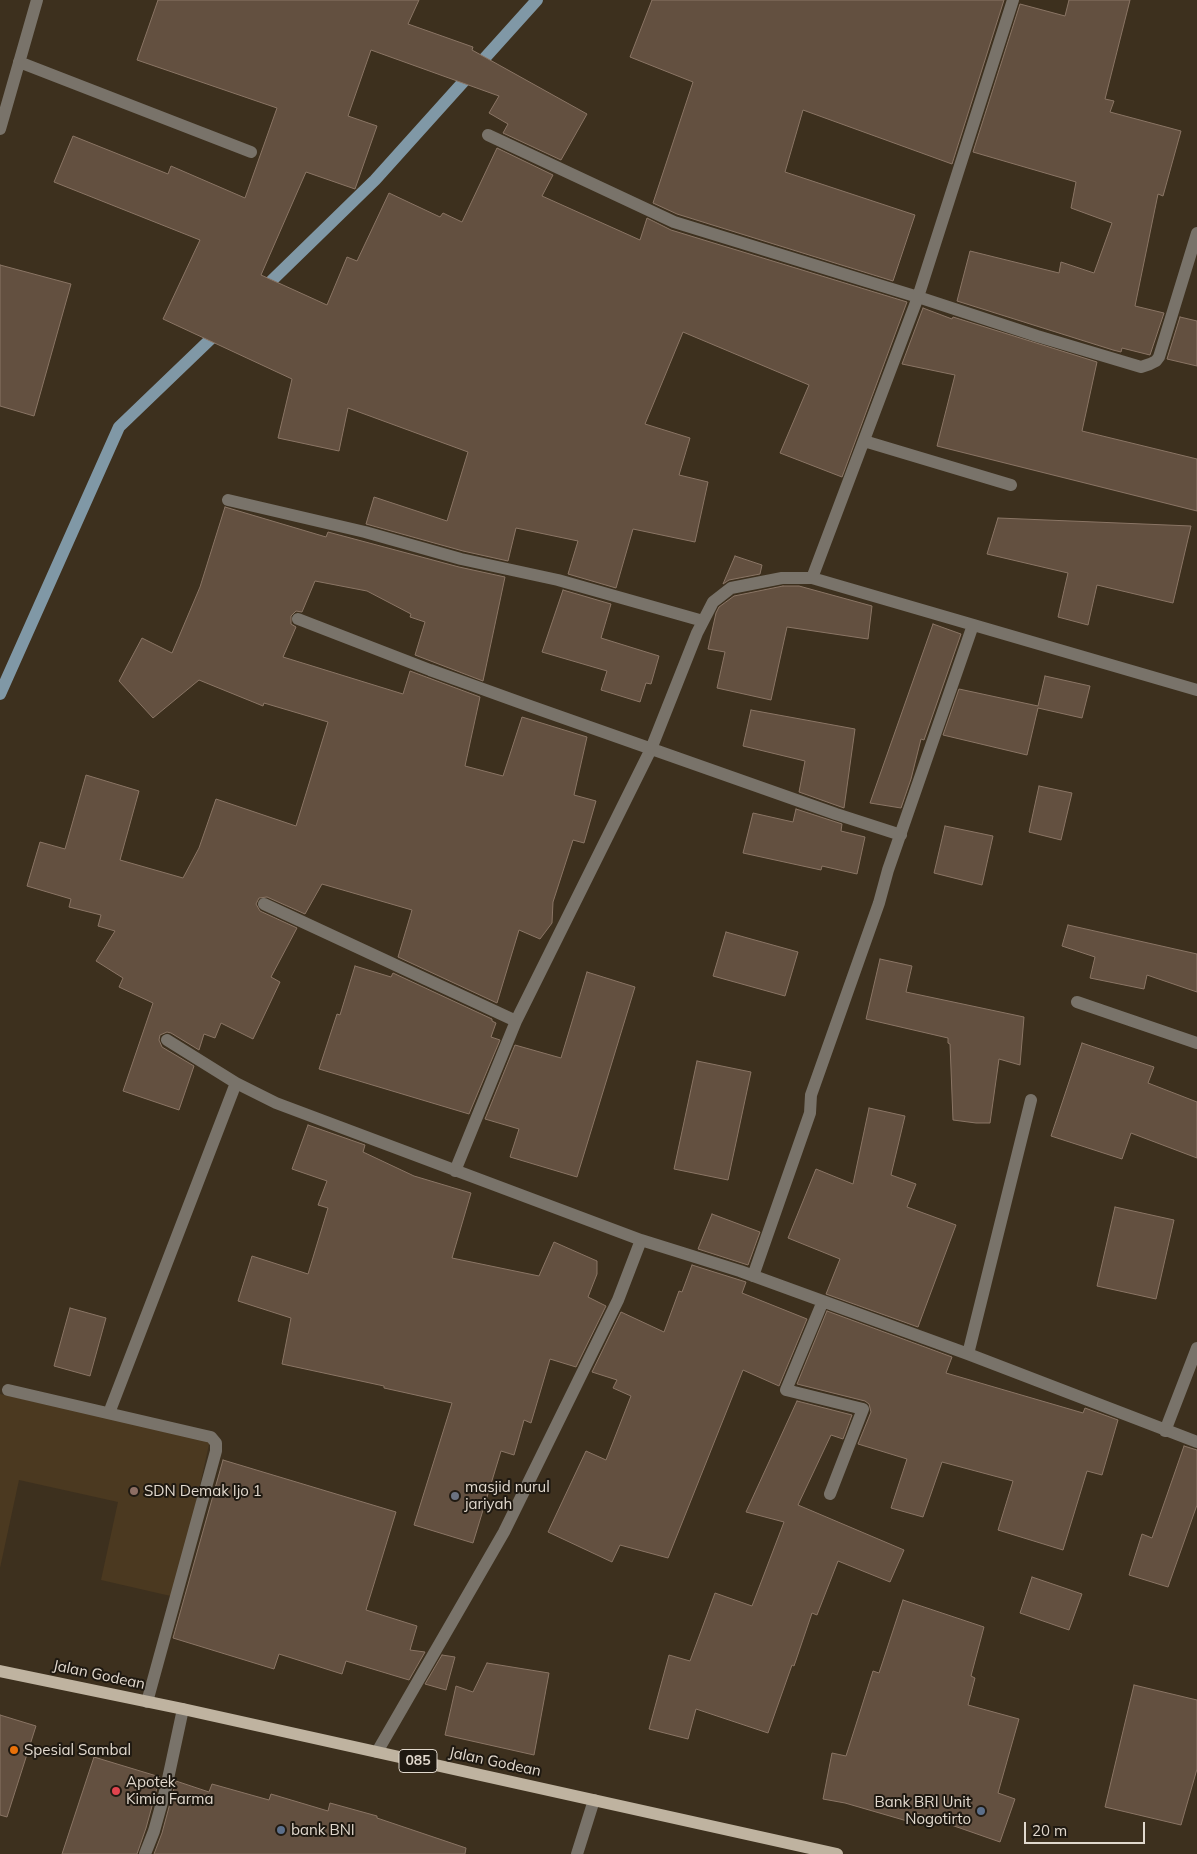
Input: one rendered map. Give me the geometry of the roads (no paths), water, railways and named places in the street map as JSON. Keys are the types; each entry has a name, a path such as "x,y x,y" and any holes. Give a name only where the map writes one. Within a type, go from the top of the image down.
{"main road":[{"name":"Jalan Godean","path":"0,1671 183,1709 836,1854"}],"street":[{"path":"0,129 37,0"},
{"path":"812,578 918,297 1013,0"},
{"path":"19,62 251,152"},
{"path":"488,135 674,222 1141,367 1150,364 1159,357 1197,232"},
{"path":"864,441 1011,485"},
{"path":"228,500 364,532 461,559 558,580 703,621"},
{"path":"455,1171 516,1020 651,749 703,621 713,602 731,588 782,578 812,578 1197,690"},
{"path":"298,619 430,670 836,814 901,835"},
{"path":"754,1276 810,1113 811,1095 879,903 973,625"},
{"path":"264,904 516,1020"},
{"path":"1077,1002 1197,1043"},
{"path":"167,1040 236,1083 276,1103 641,1240 754,1276 968,1354 1197,1442"},
{"path":"109,1413 236,1083"},
{"path":"968,1354 1031,1100"},
{"path":"377,1752 504,1532 618,1300 641,1240"},
{"path":"823,1301 786,1390 863,1409 830,1494"},
{"path":"1165,1431 1197,1348"},
{"path":"8,1390 211,1437 216,1443 216,1451 147,1702"},
{"path":"145,1854 154,1831 166,1788 183,1709"},
{"path":"577,1854 594,1800"}],"waterway":[{"path":"260,292 375,180 537,0"},
{"path":"0,694 119,427 220,330"}],"place":[{"name":"SDN Demak Ijo 1","path":"134,1491"},
{"name":"masjid nurul jariyah","path":"455,1496"},
{"name":"Spesial Sambal","path":"14,1750"},
{"name":"Apotek Kimia Farma","path":"116,1791"},
{"name":"Bank BRI Unit Nogotirto","path":"981,1811"},
{"name":"bank BNI","path":"281,1830"}]}
